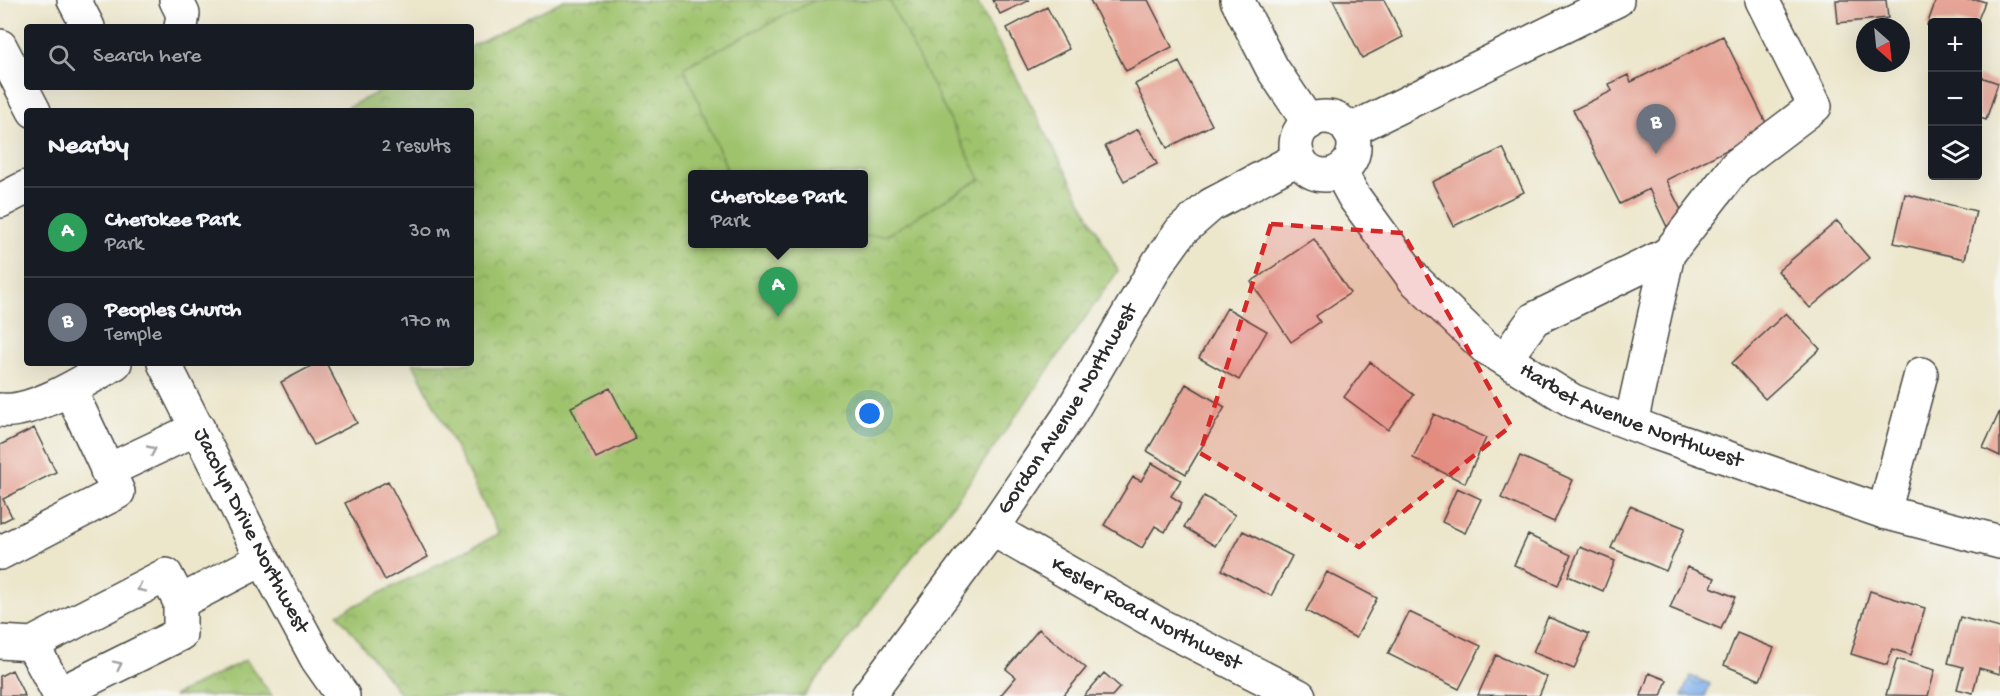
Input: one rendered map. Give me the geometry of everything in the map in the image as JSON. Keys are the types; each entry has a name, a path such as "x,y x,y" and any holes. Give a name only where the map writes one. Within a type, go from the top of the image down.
{"street":[{"path":"74,0 86,24"},
{"path":"176,0 183,15 182,24"},
{"path":"1237,0 1272,68 1309,123"},
{"path":"1349,131 1617,0"},
{"path":"1631,423 1668,254 1736,166 1815,106 1762,0"},
{"path":"12,57 24,86"},
{"path":"25,90 33,108"},
{"path":"1317,119 1335,119 1344,124 1349,131 1354,148 1352,158 1340,171 1331,175 1321,175 1304,166 1296,148 1301,129 1317,119"},
{"name":"Gordon Avenue Northwest","path":"868,696 992,529 1067,419 1158,263 1181,231 1211,205 1299,158"},
{"name":"Harbet Avenue Northwest","path":"1340,171 1354,197 1414,279 1485,346 1573,401 1884,512 2000,542"},
{"path":"0,201 24,189"},
{"path":"1505,359 1534,319 1668,254"},
{"path":"0,410 13,411 69,390 110,366"},
{"name":"Jacolyn Drive Northwest","path":"166,366 263,559 317,659 344,696"},
{"path":"1884,512 1921,374"},
{"path":"0,553 118,492 69,390"},
{"path":"107,471 198,428"},
{"name":"Kesler Road Northwest","path":"992,529 1165,628 1299,696"},
{"path":"180,602 263,559"},
{"path":"0,642 32,644 166,575 180,602 180,634 59,694 32,644"}],"highlighted area":[{"path":"1271,224 1403,233 1511,426 1359,547 1200,453"}],"green space":[{"path":"564,0 976,0 1118,271 958,498 804,696 402,696 338,614 499,534 415,366 474,366 474,108 346,108 383,90 474,90 474,45"},
{"path":"815,0 889,0 980,179 887,235 868,236 868,170 727,170 684,67"},
{"path":"246,660 272,696 173,696"}],"water":[{"path":"1690,676 1710,684 1705,696 1682,696"}],"building":[{"path":"993,0 1030,0 1000,14"},
{"path":"1090,0 1148,0 1172,47 1126,71"},
{"path":"1333,0 1384,0 1403,37 1362,58"},
{"path":"1836,0 1886,0 1888,18 1856,18 1856,21 1838,23"},
{"path":"1936,0 1985,2 1979,18 1930,18"},
{"path":"1047,7 1069,49 1028,70 1007,28"},
{"path":"1723,36 1769,129 1666,180 1685,218 1667,227 1649,189 1620,204 1573,110 1612,91 1609,84 1628,75 1631,82"},
{"path":"1179,62 1212,125 1167,148 1135,84"},
{"path":"1982,77 1998,83 1986,120 1982,118"},
{"path":"1138,129 1157,164 1124,181 1105,146"},
{"path":"1503,148 1524,192 1454,226 1432,182"},
{"path":"1905,194 1976,211 1965,259 1894,243"},
{"path":"1837,221 1869,258 1810,308 1778,271"},
{"path":"1314,239 1350,293 1316,316 1320,322 1291,342 1251,282"},
{"path":"1227,308 1267,331 1239,380 1199,358"},
{"path":"1786,313 1820,349 1765,399 1732,363"},
{"path":"1370,362 1414,395 1388,430 1344,397"},
{"path":"311,366 328,366 357,423 314,445 281,382"},
{"path":"1186,384 1225,407 1186,474 1147,451"},
{"path":"610,388 636,439 596,458 571,407"},
{"path":"2000,411 2000,456 1983,448"},
{"path":"1434,414 1486,438 1465,483 1413,458"},
{"path":"34,428 56,472 3,499 12,517 0,523 0,445"},
{"path":"1520,456 1573,480 1554,522 1501,498"},
{"path":"1152,463 1181,480 1171,496 1182,503 1165,532 1155,526 1142,548 1104,525 1133,477 1141,481"},
{"path":"388,481 428,557 385,580 345,503"},
{"path":"1457,488 1481,499 1465,533 1442,522"},
{"path":"1204,496 1235,515 1215,546 1184,527"},
{"path":"1630,506 1685,528 1666,571 1611,548"},
{"path":"1243,531 1292,556 1271,596 1222,570"},
{"path":"1528,535 1571,555 1558,585 1514,565"},
{"path":"1580,547 1615,561 1603,591 1568,576"},
{"path":"1687,567 1715,578 1711,587 1735,597 1721,629 1670,608"},
{"path":"1327,572 1377,598 1356,638 1306,611"},
{"path":"1870,591 1925,608 1911,655 1892,649 1887,665 1851,654"},
{"path":"1409,612 1481,646 1459,689 1388,654"},
{"path":"1548,617 1589,634 1574,669 1533,652"},
{"path":"1960,617 2000,628 2000,674 1979,668 1973,693 1957,689 1963,667 1948,663"},
{"path":"1039,629 1086,668 1063,696 1000,696 1016,677 1006,669"},
{"path":"1737,633 1774,648 1760,680 1724,665"},
{"path":"1496,655 1547,677 1539,696 1478,695"},
{"path":"1897,659 1935,670 1928,696 1886,695"},
{"path":"12,670 25,696 0,696 0,676"},
{"path":"1104,673 1120,687 1112,696 1084,696"},
{"path":"1649,673 1667,680 1661,696 1641,696"}],"place":[{"name":"Peoples Church","path":"1656,154"},
{"name":"Cherokee Park","path":"778,317"}]}
